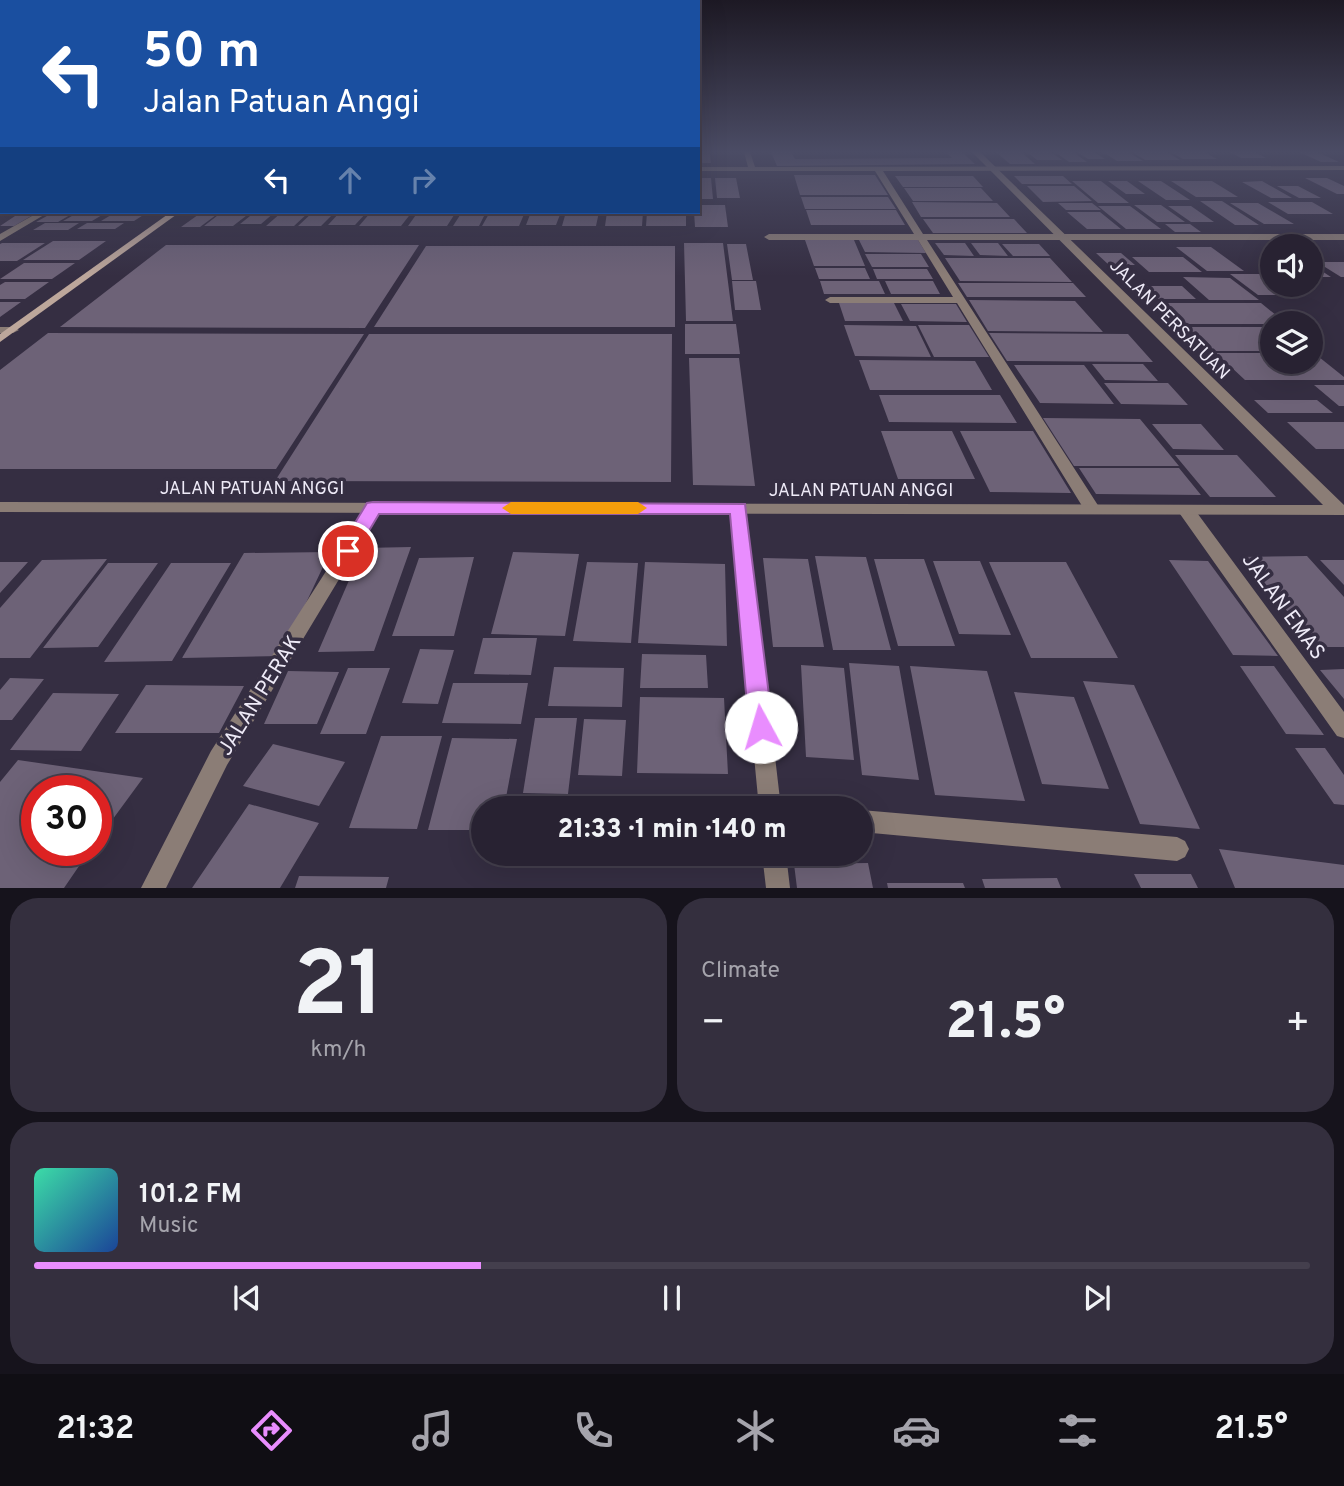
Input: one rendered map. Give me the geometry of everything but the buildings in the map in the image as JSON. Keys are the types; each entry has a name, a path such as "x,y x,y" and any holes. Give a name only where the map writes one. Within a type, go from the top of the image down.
{"main road":[{"path":"0,339 173,214"}],"street":[{"path":"893,193 1093,509"},
{"name":"JALAN PERSATUAN","path":"1019,193 1341,510"},
{"path":"0,238 42,214"},
{"path":"769,237 1344,237"},
{"path":"830,300 961,300"},
{"path":"0,330 13,330"},
{"name":"JALAN PATUAN ANGGI","path":"0,507 1341,510"},
{"name":"JALAN PERAK","path":"153,887 219,758 309,616 373,508"},
{"path":"738,508 768,796"},
{"name":"JALAN EMAS","path":"1186,510 1344,729"},
{"path":"873,822 1177,849"},
{"path":"775,866 778,887"}],"slow traffic":[{"path":"511,508 638,508"}],"route":[{"path":"348,551 373,508 738,508 761,727"}]}
